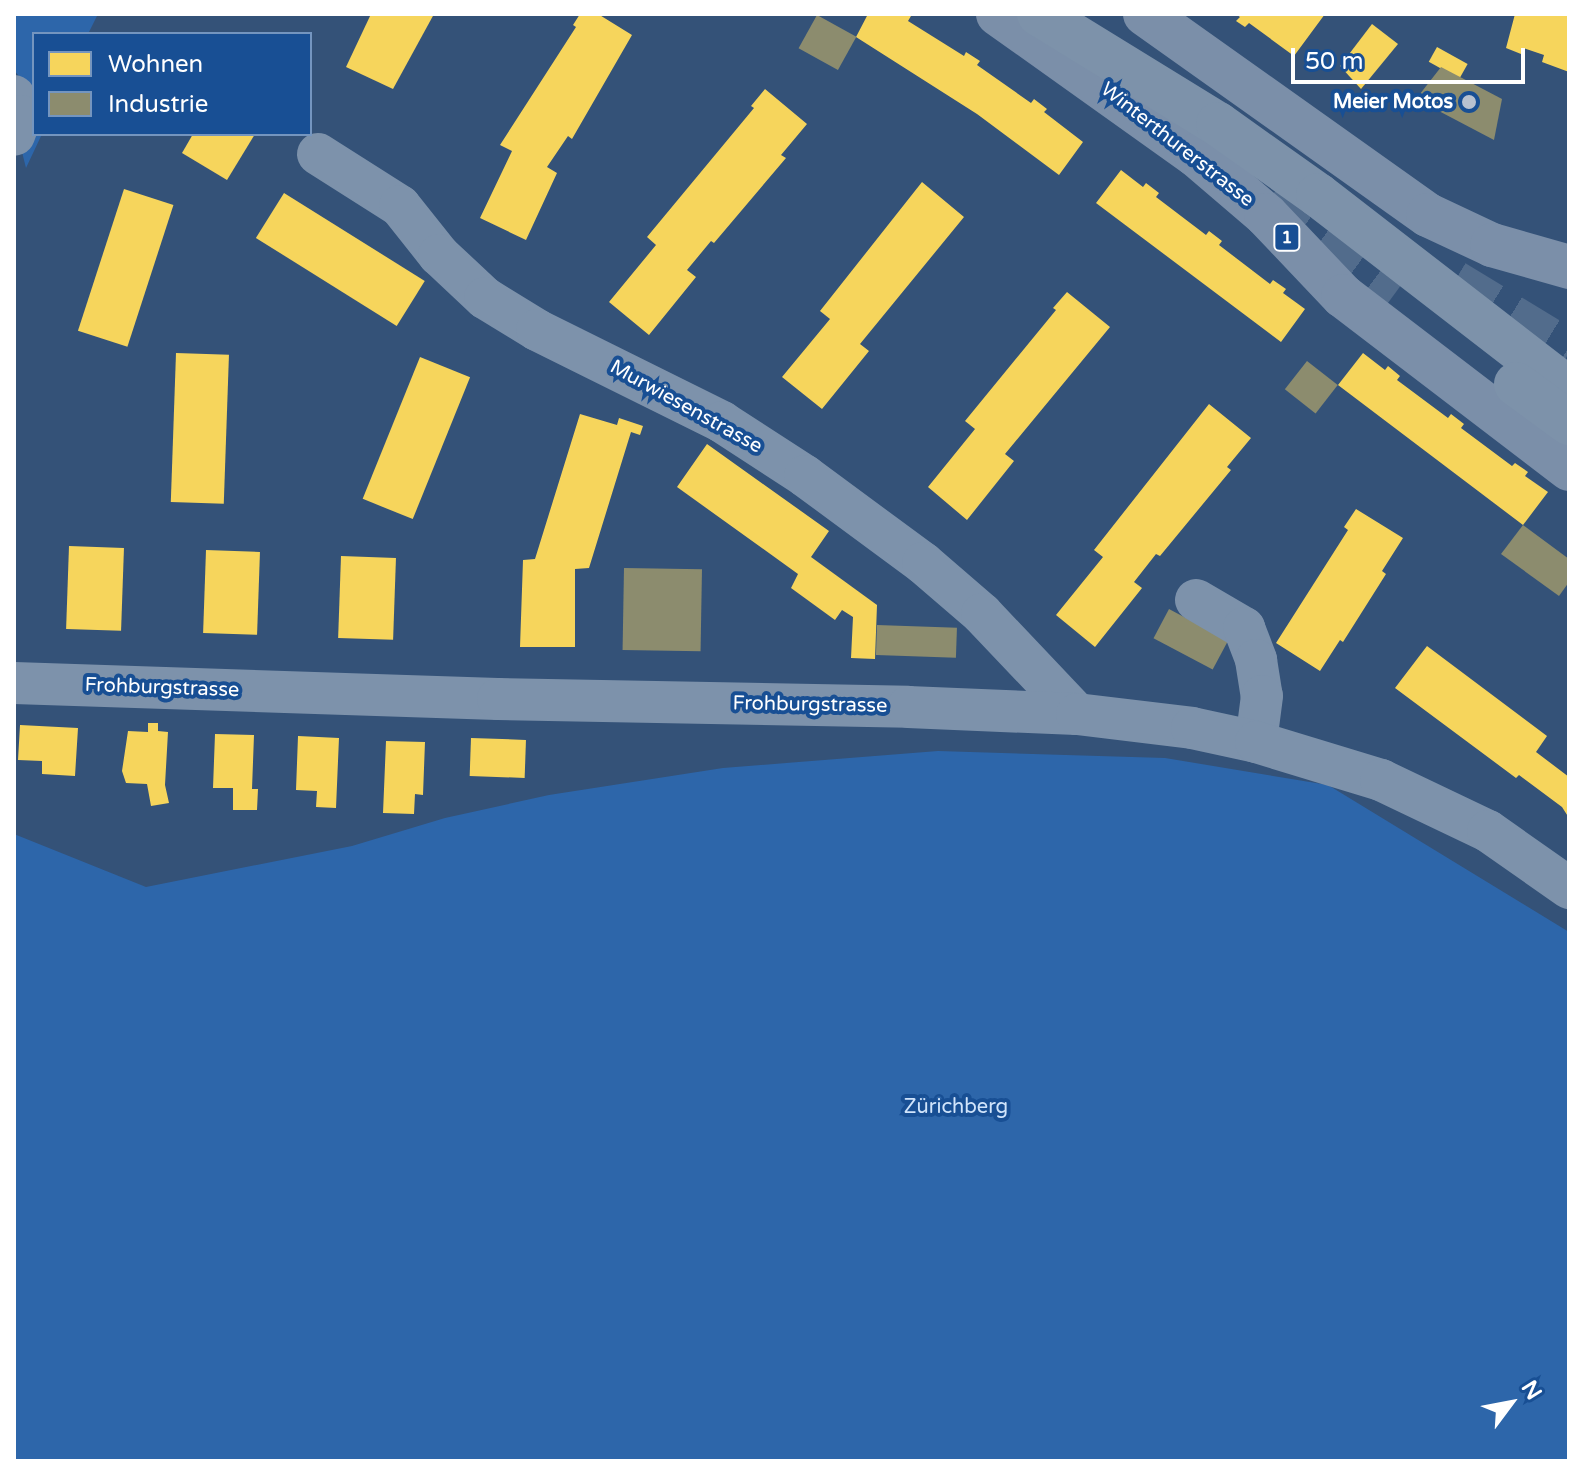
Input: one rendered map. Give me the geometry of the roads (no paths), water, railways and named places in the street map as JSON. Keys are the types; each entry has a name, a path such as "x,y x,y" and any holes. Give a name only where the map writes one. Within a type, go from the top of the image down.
{"highway":[{"path":"1039,14 1218,124 1318,195 1569,389"},
{"path":"1395,294 1569,423"}],"main road":[{"name":"Winterthurerstrasse","path":"998,14 1196,155 1266,215 1343,296 1569,469"},
{"path":"1145,14 1428,215 1492,245 1569,266"}],"street":[{"path":"14,96 21,116 14,135"},
{"name":"Murwiesenstrasse","path":"318,154 400,206 439,255 485,298 537,330 722,422 829,493 923,563 982,614 1077,714"},
{"path":"1196,600 1244,628 1256,660 1262,696 1256,742"},
{"name":"Frohburgstrasse","path":"14,683 1077,714 1192,728 1256,742 1381,780 1488,831 1569,888"}],"tunnel":[{"path":"1268,201 1395,294"},
{"path":"1454,282 1569,352"}],"place":[{"name":"Meier Motos","path":"1469,102"}],"park label":[{"name":"Zürichberg","path":"956,1107"}]}
